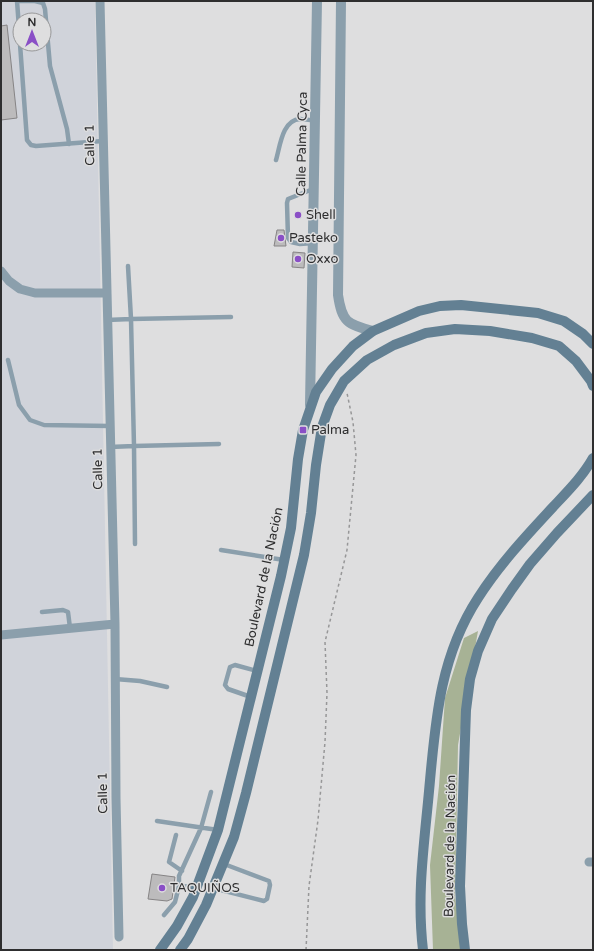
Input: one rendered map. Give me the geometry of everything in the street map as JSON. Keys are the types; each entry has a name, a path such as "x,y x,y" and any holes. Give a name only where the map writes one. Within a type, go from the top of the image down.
{"main road":[{"name":"Boulevard de la Nación","path":"160,950 177,926 197,887 218,830 291,528 298,459 303,430 316,392 332,369 353,346 373,331 419,311 440,306 461,305 538,313 564,321 593,344"},
{"path":"180,950 188,939 213,888 234,837 246,794 304,555 311,514 322,427 330,405 344,381 367,360 394,345 426,333 455,329 490,331 532,338 559,346 576,360 593,386"},
{"name":"Boulevard de la Nación","path":"423,950 420,879 436,722 440,692 448,662 460,631 477,599 488,583 517,547 589,466 593,458"},
{"name":"Boulevard de la Nación","path":"465,950 460,886 466,710 470,679 478,651 492,619 512,589 530,564 593,495"},
{"path":"257,671 274,675"}],"street":[{"name":"Calle 1","path":"100,1 115,624 116,798 119,937"},
{"name":"Calle Palma Cyca","path":"310,407 317,1"},
{"path":"341,1 338,295 340,310 343,317 352,325 373,331"},
{"path":"1,271 9,281 20,289 35,293 106,293"},
{"path":"1,635 115,624"}],"lane":[{"path":"18,12 17,1 35,1 43,3 45,9 50,66 68,129 69,144"},
{"path":"21,52 27,140 31,145 36,146 103,141"},
{"path":"276,160 284,130 290,123 298,119 315,121"},
{"path":"313,243 300,244 291,242 288,238 287,203 288,199 314,188"},
{"path":"128,266 131,319 135,544"},
{"path":"107,320 231,317"},
{"path":"8,360 19,405 30,420 44,425 110,426"},
{"path":"110,447 219,444"},
{"path":"221,550 284,560"},
{"path":"42,612 63,610 68,612 70,628"},
{"path":"251,697 228,689 225,685 230,667 235,665 257,671"},
{"path":"115,680 140,681 167,687"},
{"path":"164,914 175,902 179,886 179,876 201,828 211,792"},
{"path":"157,821 218,830"},
{"path":"176,835 168,862 182,870"},
{"path":"213,888 264,901 267,899 270,885 269,881 224,864"},
{"path":"179,886 197,887"}],"path":[{"path":"306,950 309,886 318,820 325,742 327,693 325,642 346,550 356,455 353,422 344,381"}],"shaded area":[{"path":"1,1 95,1 113,950 1,950"}],"green space":[{"path":"478,631 458,745 455,897 463,950 433,950 430,865 439,786 445,698 464,638"}],"building":[{"path":"7,25 17,118 1,120 1,26"},
{"name":"Pasteko","path":"277,230 284,230 286,246 274,246"},
{"path":"293,252 305,253 304,268 292,267"},
{"name":"TAQUIÑOS","path":"152,874 175,877 172,899 167,901 148,899"}],"place":[{"name":"Shell","path":"298,215"},
{"name":"Pasteko","path":"281,238"},
{"name":"Oxxo","path":"298,259"},
{"name":"Palma","path":"303,430"},
{"name":"TAQUIÑOS","path":"162,888"}]}
